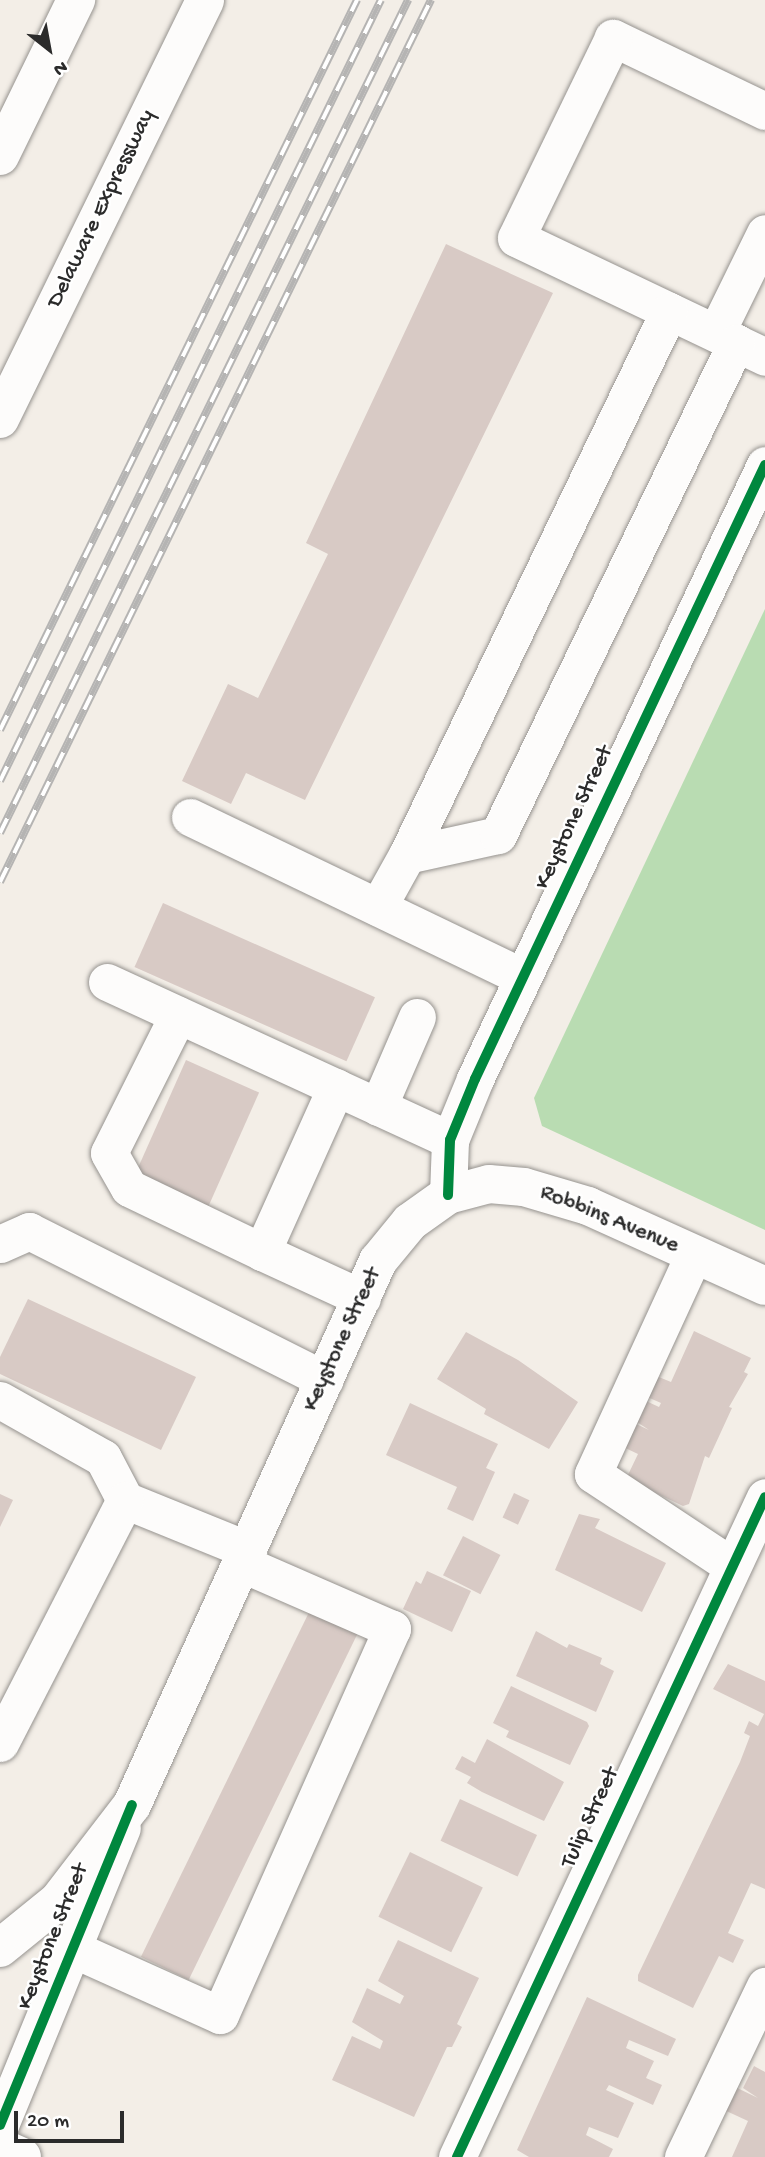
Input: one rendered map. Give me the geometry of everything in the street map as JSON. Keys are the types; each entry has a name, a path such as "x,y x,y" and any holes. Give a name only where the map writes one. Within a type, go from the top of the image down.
{"highway":[{"path":"0,156 76,0"},
{"name":"Delaware Expressway","path":"0,419 205,0"},
{"name":"Robbins Avenue","path":"448,1195 489,1184 524,1186 587,1206 765,1286"},
{"name":"Keystone Street","path":"131,1805 379,1261 410,1222 448,1195"},
{"path":"0,1948 58,1902 131,1805"},
{"path":"0,2147 22,2157"}],"street":[{"path":"739,345 516,238 613,38 765,111"},
{"path":"407,855 498,835 739,345 765,233"},
{"path":"378,907 407,855 669,311"},
{"name":"Keystone Street","path":"448,1195 450,1140 523,977 765,465"},
{"path":"190,817 523,977"},
{"path":"107,982 450,1140"},
{"path":"178,1015 109,1153 129,1188 362,1298"},
{"path":"378,1107 417,1017"},
{"path":"262,1252 335,1087"},
{"path":"0,1244 29,1231 325,1380"},
{"path":"694,1254 593,1474 732,1566"},
{"path":"0,1400 103,1458 125,1500 391,1629 220,2015 73,1949"},
{"name":"Tulip Street","path":"457,2157 765,1497"},
{"path":"0,1743 125,1500"},
{"name":"Keystone Street","path":"0,2125 131,1805"},
{"path":"683,2157 765,1986"}],"green space":[{"path":"765,609 765,1230 542,1126 534,1098"}],"building":[{"path":"446,244 553,293 305,800 246,773 231,804 182,781 228,684 258,698 328,554 306,543"},
{"path":"163,903 375,997 346,1061 135,967"},
{"path":"186,1060 259,1093 207,1209 134,1176"},
{"path":"28,1299 196,1377 161,1450 0,1374 0,1357"},
{"path":"694,1331 751,1358 744,1372 748,1374 729,1407 732,1408 709,1458 705,1456 689,1504 683,1506 626,1479 638,1454 621,1446 632,1422 649,1430 634,1420 644,1400 659,1407 661,1403 645,1396 654,1375 671,1382"},
{"path":"466,1332 518,1360 578,1402 549,1449 484,1414 486,1409 437,1379"},
{"path":"410,1403 498,1444 486,1468 495,1472 473,1521 447,1509 457,1487 386,1455"},
{"path":"514,1493 529,1500 518,1525 503,1517"},
{"path":"0,1494 13,1500 0,1527"},
{"path":"579,1514 600,1519 595,1528 666,1563 642,1612 555,1570"},
{"path":"463,1536 500,1555 480,1594 443,1575"},
{"path":"427,1571 471,1591 452,1632 403,1609 416,1581 421,1584"},
{"path":"315,1600 363,1623 189,1980 141,1957"},
{"path":"536,1631 567,1648 569,1644 602,1658 600,1664 614,1671 596,1712 516,1676"},
{"path":"728,1664 765,1681 765,1889 751,1883 728,1933 744,1940 733,1963 719,1956 693,2008 638,1981 638,1975 740,1762 750,1736 744,1733 749,1721 758,1726 764,1714 713,1689"},
{"path":"511,1686 587,1722 589,1726 570,1765 506,1737 509,1731 493,1723"},
{"path":"487,1739 564,1782 544,1821 482,1792 467,1783 471,1777 455,1769 462,1756 475,1763"},
{"path":"460,1799 537,1835 518,1877 441,1841"},
{"path":"410,1852 483,1888 451,1952 378,1917"},
{"path":"398,1940 479,1978 457,2024 462,2027 452,2047 447,2047 414,2117 332,2080 352,2036 380,2049 383,2041 352,2022 367,1988 400,2004 404,1996 378,1981"},
{"path":"587,1997 676,2039 668,2056 629,2040 626,2048 654,2061 646,2078 662,2085 653,2105 609,2085 606,2090 634,2103 618,2138 589,2127 586,2135 613,2149 609,2157 529,2157 517,2150"},
{"path":"754,2066 765,2072 765,2157 732,2157 748,2121 722,2109 733,2086 758,2098 743,2088"}],"railway":[{"path":"0,730 357,0"},
{"path":"0,781 381,0"},
{"path":"0,833 408,0"},
{"path":"0,882 431,0"}],"cycle path":[{"path":"448,1195 450,1140 475,1079 765,465"},
{"path":"457,2157 765,1497"},
{"path":"0,2125 132,1805"}]}
